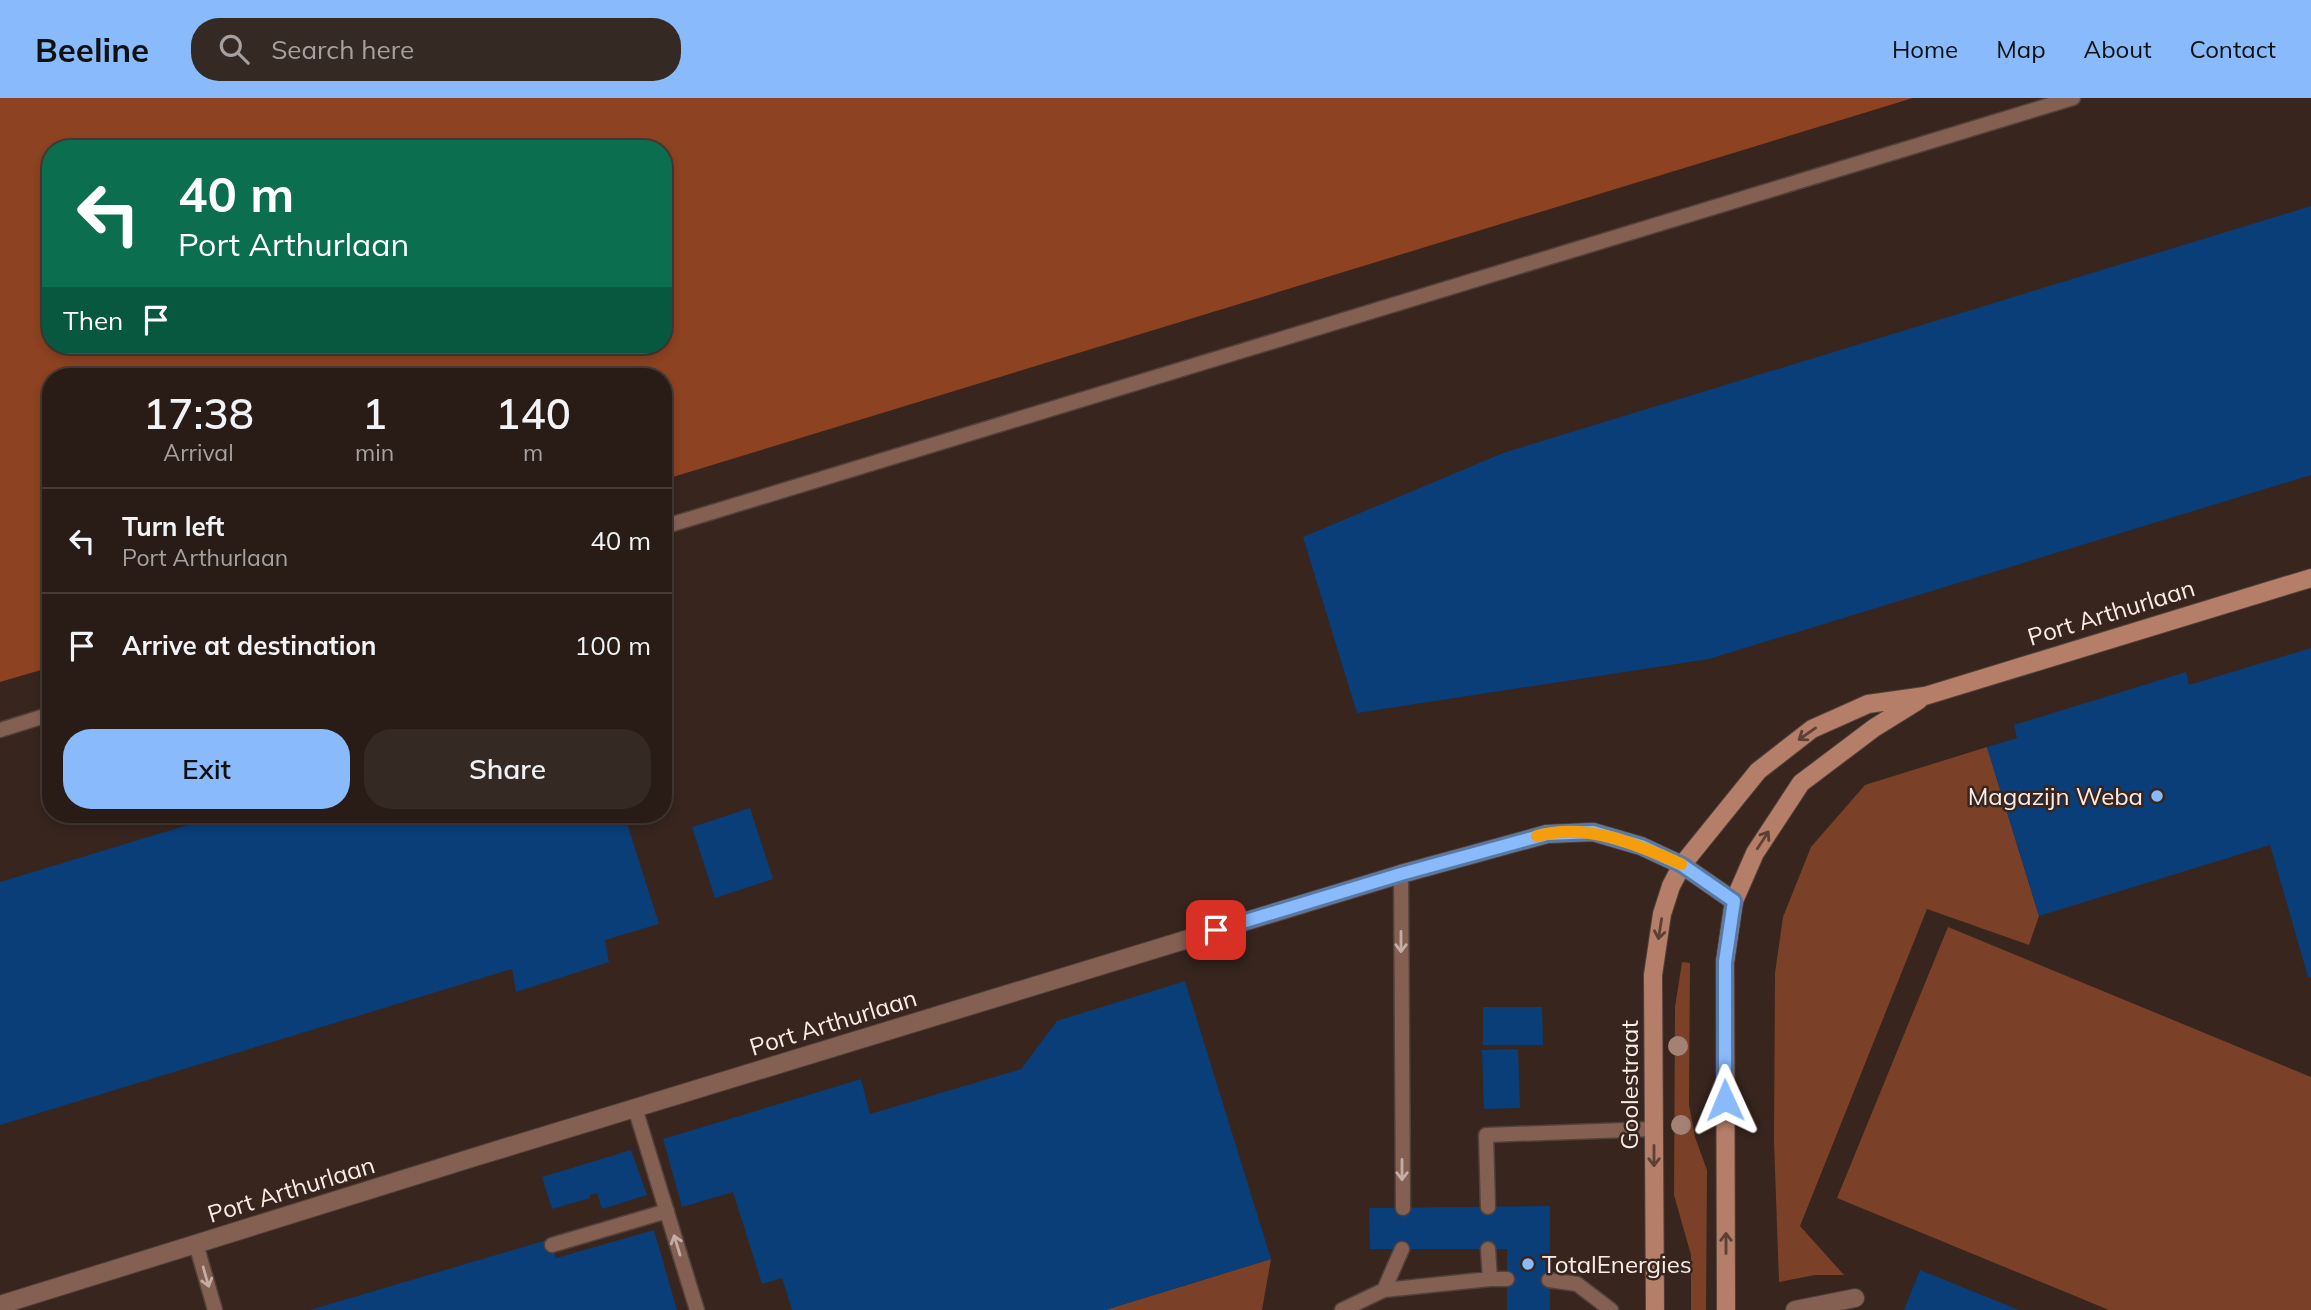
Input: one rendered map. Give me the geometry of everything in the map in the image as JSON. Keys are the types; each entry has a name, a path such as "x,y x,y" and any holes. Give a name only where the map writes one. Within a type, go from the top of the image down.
{"main road":[{"name":"Port Arthurlaan","path":"1682,865 1758,771 1812,729 1868,704 1925,696 2311,578"},
{"name":"Port Arthurlaan","path":"1734,901 1755,853 1801,783 1874,728 1925,696"},
{"name":"Goolestraat","path":"1655,1310 1653,975 1662,914 1671,886 1682,865"},
{"path":"1726,1310 1725,962 1734,901"}],"street":[{"name":"Port Arthurlaan","path":"0,1305 1401,874 1547,834 1593,832 1641,846 1682,865 1734,901"},
{"path":"1795,1310 1855,1298"}],"lane":[{"path":"672,524 2073,98"},
{"path":"0,730 42,717"},
{"path":"1401,874 1403,1208"},
{"path":"635,1108 697,1310"},
{"path":"1488,1207 1486,1135 1654,1129"},
{"path":"552,1245 667,1211"},
{"path":"197,1244 215,1310"},
{"path":"1384,1290 1402,1249"},
{"path":"1489,1249 1490,1279"},
{"path":"1342,1310 1384,1290 1507,1279"},
{"path":"1549,1280 1577,1284 1611,1310"}],"shaded area":[{"path":"0,98 1913,98 672,477 672,368 42,368 42,670 0,682"},
{"path":"1987,747 2039,916 2029,945 1927,909 1800,1226 1844,1275 1815,1275 1779,1282 1774,1141 1775,973 1783,917 1811,847 1865,785"},
{"path":"1948,927 2311,1077 2311,1310 2109,1310 1837,1198"},
{"path":"1682,962 1690,963 1689,1105 1695,1137 1707,1170 1706,1310 1691,1310 1691,1255 1674,1195 1675,1007"},
{"path":"1271,1259 1262,1310 1105,1310"}],"building":[{"path":"2311,206 2311,475 1709,659 1357,713 1303,537 1503,453"},
{"name":"Magazijn Weba","path":"2311,648 2311,978 2308,977 2270,845 2039,916 1987,747 2017,738 2014,725 2186,672 2189,685"},
{"path":"750,808 773,879 715,898 692,827"},
{"path":"194,823 627,823 659,924 605,940 609,962 516,992 512,969 0,1125 0,882"},
{"path":"1185,981 1271,1259 1105,1310 792,1310 782,1278 762,1284 733,1192 682,1207 663,1139 861,1079 870,1114 1021,1069 1057,1021"},
{"path":"1483,1007 1542,1007 1543,1045 1483,1045"},
{"path":"1518,1049 1520,1108 1484,1109 1482,1050"},
{"path":"631,1150 647,1195 602,1209 597,1193 590,1195 590,1198 552,1209 542,1177"},
{"name":"TotalEnergies","path":"1550,1206 1550,1310 1507,1310 1507,1249 1370,1249 1369,1208"},
{"path":"654,1230 677,1310 310,1310 550,1239 556,1258"},
{"path":"1920,1270 2019,1310 1904,1310"}],"slow traffic":[{"path":"1537,836 1593,832 1641,846 1681,864"}],"place":[{"name":"Magazijn Weba","path":"2157,796"},
{"name":"TotalEnergies","path":"1528,1264"}],"route":[{"path":"1216,930 1401,874 1547,834 1593,832 1641,846 1682,865 1734,901 1725,962 1725,1100"}]}
